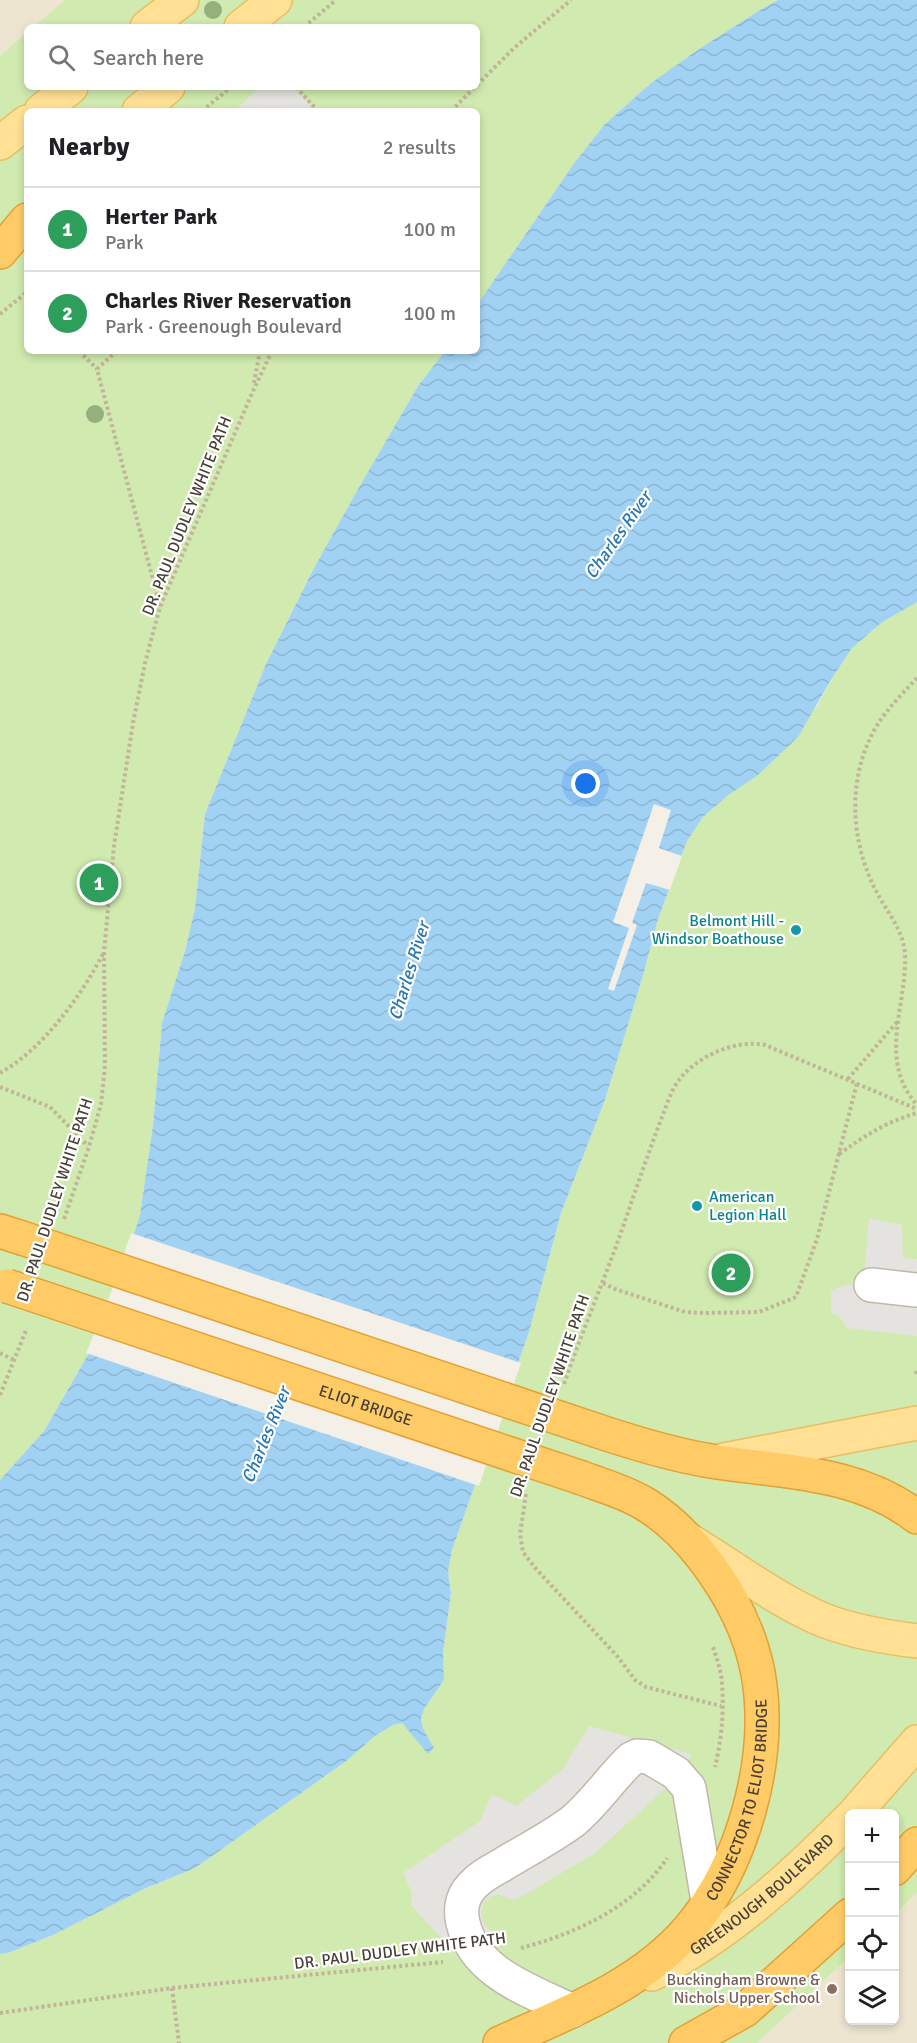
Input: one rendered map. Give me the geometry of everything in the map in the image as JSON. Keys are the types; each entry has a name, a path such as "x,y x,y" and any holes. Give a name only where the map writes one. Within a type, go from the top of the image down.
{"highway":[{"path":"0,252 24,224"},
{"path":"11,1235 598,1431 658,1449 717,1462 810,1473 832,1478 881,1495 917,1517"},
{"name":"ELIOT BRIDGE","path":"3,1285 582,1478 645,1504 685,1537"},
{"name":"CONNECTOR TO ELIOT BRIDGE","path":"500,2043 572,2012 611,1991 646,1968 688,1929 708,1901 729,1863 747,1817 760,1749 762,1713 758,1674 745,1628 720,1580 685,1537"},
{"path":"899,1864 917,1844"},
{"path":"710,2043 847,1917"},
{"path":"686,2043 746,2010"}],"main road":[{"path":"151,24 182,0"},
{"path":"245,24 275,0"},
{"path":"45,108 67,90"},
{"path":"143,108 164,90"},
{"path":"0,143 24,124"},
{"path":"0,229 24,209"},
{"path":"717,1462 917,1423"},
{"path":"685,1537 788,1602 822,1619 858,1631 917,1641"},
{"path":"859,1809 917,1742"},
{"name":"GREENOUGH BOULEVARD","path":"572,2012 659,1970 716,1935 763,1900 845,1822"},
{"path":"899,1875 917,1861"}],"lane":[{"path":"871,1285 917,1290"},
{"path":"572,2012 502,1976 486,1965 465,1932 461,1912 462,1903 470,1888 485,1876 571,1822 596,1800 631,1759 637,1756 649,1758 676,1773 690,1788 708,1901"}],"path":[{"path":"308,24 336,0"},
{"path":"480,82 514,48 571,0"},
{"path":"206,108 227,90"},
{"path":"299,90 315,108"},
{"path":"454,108 472,90"},
{"path":"0,314 24,297"},
{"path":"82,354 97,369 160,607"},
{"path":"97,369 114,354"},
{"path":"253,391 259,354"},
{"name":"DR. PAUL DUDLEY WHITE PATH","path":"62,1225 101,1104 105,1066 104,952 114,846 133,723 145,663 160,607 271,354"},
{"path":"839,1154 869,1132 917,1109 899,1075 895,1046 905,954 897,925 876,891 861,856 856,826 856,795 860,762 871,735 886,712 917,678"},
{"path":"0,1073 26,1053 61,1018 80,994 104,952"},
{"path":"848,1079 897,1021"},
{"name":"DR. PAUL DUDLEY WHITE PATH","path":"562,1390 666,1107 679,1079 688,1070 722,1050 755,1043 765,1045 917,1109"},
{"path":"603,1283 685,1312 759,1312 796,1297 816,1239 857,1083"},
{"path":"0,1087 50,1107 88,1147"},
{"name":"DR. PAUL DUDLEY WHITE PATH","path":"0,1395 28,1325"},
{"path":"0,1353 15,1360"},
{"name":"DR. PAUL DUDLEY WHITE PATH","path":"528,1488 520,1541 523,1552 536,1569 618,1657 635,1680 646,1687 721,1706"},
{"path":"695,1812 715,1765 719,1745 721,1675 712,1642"},
{"name":"DR. PAUL DUDLEY WHITE PATH","path":"0,2013 172,1988 375,1970 499,1954 535,1945 579,1927 614,1908 638,1892 658,1873 668,1857"},
{"path":"172,1988 179,2043"}],"shaded area":[{"path":"0,0 65,0 37,24 24,24 24,35 0,56"},
{"path":"257,90 296,90 312,108 237,108"},
{"path":"869,1218 902,1225 903,1258 917,1259 917,1336 847,1328 838,1315 831,1313 831,1292 836,1288 852,1284 864,1274"},
{"path":"589,1726 692,1754 671,1783 594,1854 519,1898 513,1900 499,1894 491,1896 484,1902 481,1915 485,1925 500,1941 457,1955 411,1905 412,1893 403,1873 480,1821 492,1794 516,1806 563,1769"},
{"name":"Buckingham Browne & Nichols Upper School","path":"917,1893 917,2043 757,2043 845,1961 845,2025 899,2025 899,1910"}],"green space":[{"path":"65,0 778,0 702,47 651,83 604,125 575,162 480,301 480,108 24,108 24,354 443,354 418,386 314,568 266,664 205,814 195,908 185,951 162,1023 153,1125 140,1215 112,1299 89,1353 44,1431 0,1480 0,56 24,35 24,90 480,90 480,24 37,24"},
{"path":"917,602 917,1893 899,1910 899,1809 845,1809 845,1961 757,2043 0,2043 0,1954 53,1935 144,1889 195,1868 345,1762 375,1736 393,1725 401,1723 409,1730 423,1729 421,1719 424,1709 444,1680 443,1653 451,1593 448,1572 452,1550 529,1332 561,1213 605,1100 658,919 687,841 703,817 817,706 852,648 881,623"}],"water":[{"name":"Charles River","path":"778,0 917,0 917,602 881,623 852,648 798,737 758,775 727,796 703,817 687,841 658,919 605,1100 561,1213 529,1332 452,1550 448,1572 451,1593 443,1653 444,1680 424,1709 421,1719 423,1729 434,1748 428,1754 402,1723 393,1725 375,1736 345,1762 195,1868 144,1889 53,1935 0,1954 0,1480 44,1431 89,1353 112,1299 140,1215 153,1125 162,1023 185,951 195,908 205,814 266,664 314,568 418,386 443,354 480,354 480,301 575,162 604,125 651,83"}],"pier":[{"path":"654,804 671,810 659,848 682,856 670,890 646,883 632,923 637,925 614,991 608,989 629,928 613,922"},
{"path":"131,1233 521,1363 479,1486 86,1353 109,1298"}],"place":[{"name":"Herter Park","path":"99,883"},
{"name":"Belmont Hill - Windsor Boathouse","path":"796,930"},
{"name":"American Legion Hall","path":"697,1206"},
{"name":"Charles River Reservation","path":"731,1273"},
{"name":"Buckingham Browne & Nichols Upper School","path":"832,1989"}]}
